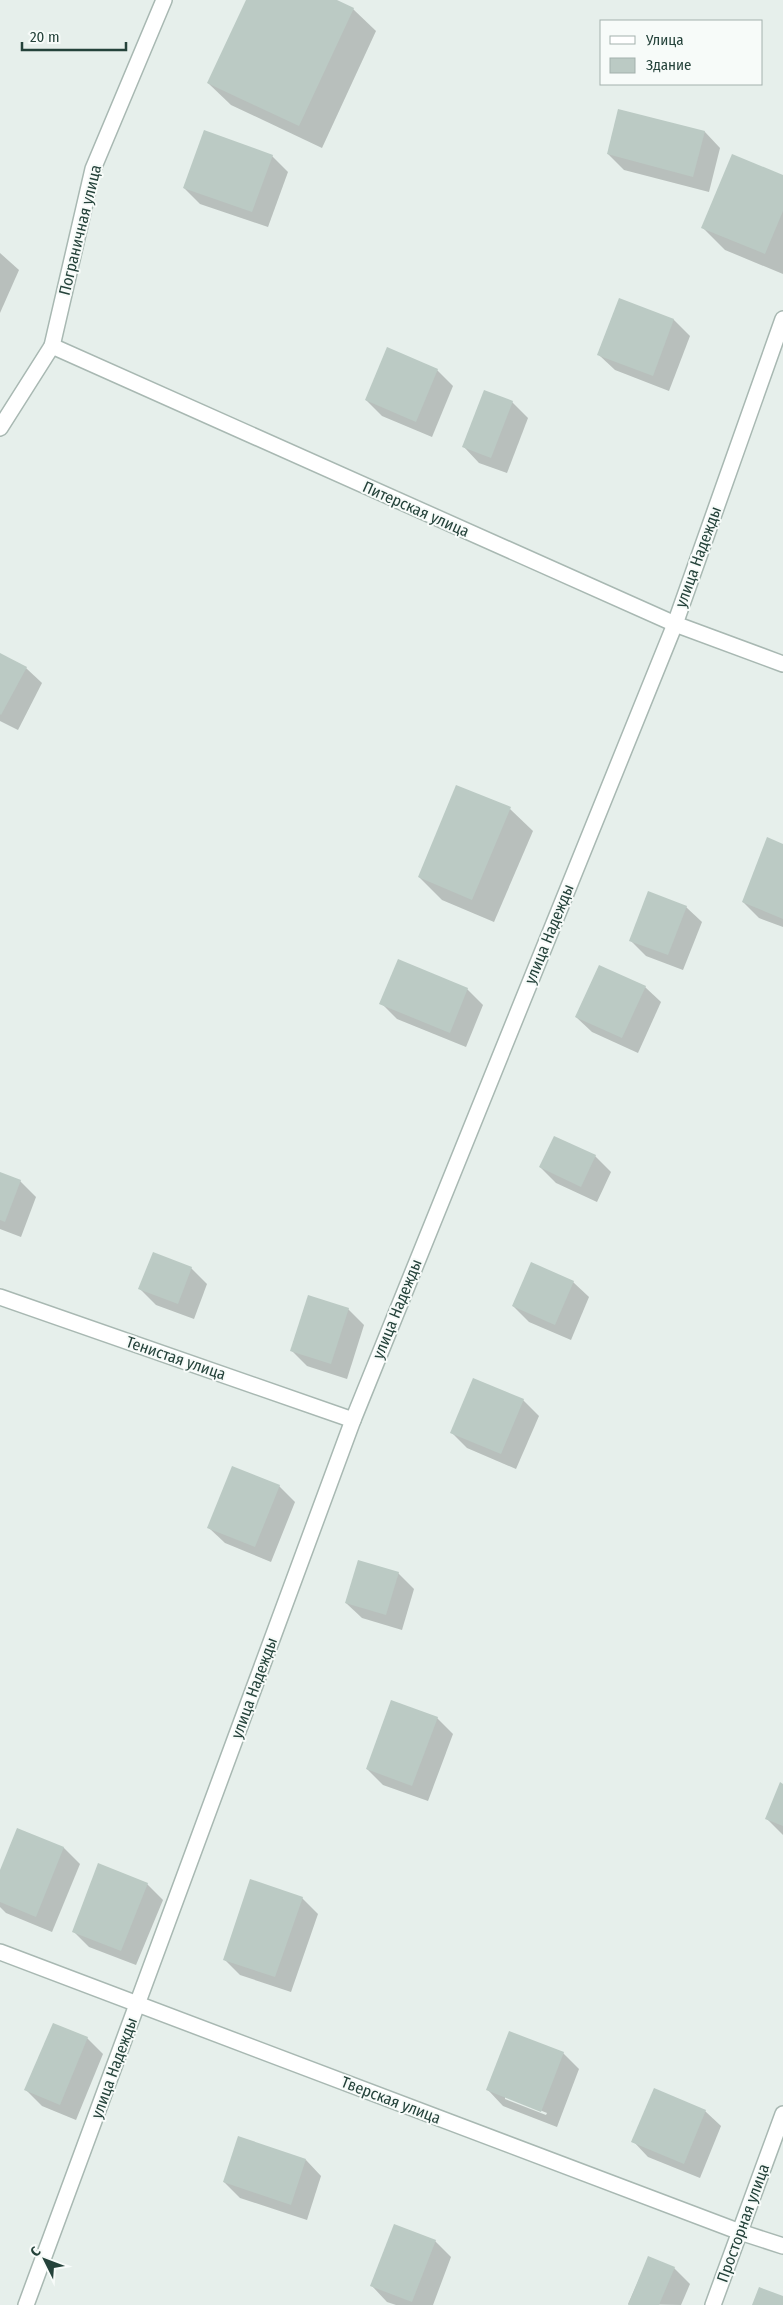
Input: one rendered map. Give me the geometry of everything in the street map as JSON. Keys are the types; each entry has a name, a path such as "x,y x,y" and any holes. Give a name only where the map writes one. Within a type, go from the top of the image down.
{"street":[{"name":"Пограничная улица","path":"0,428 52,346 94,169 164,0"},
{"name":"улица Надежды","path":"26,2305 353,1420 674,624 783,319"},
{"name":"Питерская улица","path":"52,346 674,624 783,664"},
{"name":"Тенистая улица","path":"0,1297 353,1420"},
{"name":"Тверская улица","path":"0,1952 740,2232 783,2246"},
{"name":"Просторная улица","path":"713,2305 783,2114"}],"building":[{"path":"246,0 337,0 354,8 299,126 207,83"},
{"path":"618,109 705,131 693,177 607,154"},
{"path":"204,130 273,155 252,212 183,188"},
{"path":"732,154 783,175 783,211 765,254 701,228"},
{"path":"619,298 674,319 653,376 597,355"},
{"path":"387,347 438,369 416,422 365,400"},
{"path":"484,390 513,401 491,458 462,447"},
{"path":"0,653 27,667 1,715 0,714"},
{"path":"456,785 511,807 472,900 418,877"},
{"path":"767,837 783,844 783,919 742,902"},
{"path":"648,891 687,906 668,955 629,941"},
{"path":"398,959 468,988 450,1033 379,1004"},
{"path":"599,965 646,986 622,1038 575,1017"},
{"path":"554,1136 596,1155 581,1187 539,1167"},
{"path":"0,1172 21,1180 5,1222 0,1220"},
{"path":"153,1252 192,1267 178,1304 138,1289"},
{"path":"531,1262 574,1281 555,1325 512,1306"},
{"path":"308,1295 349,1308 331,1364 290,1351"},
{"path":"473,1378 524,1399 501,1454 450,1433"},
{"path":"232,1466 280,1485 255,1547 207,1528"},
{"path":"358,1560 399,1572 386,1615 345,1603"},
{"path":"391,1700 438,1717 412,1786 366,1769"},
{"path":"780,1782 783,1784 783,1826 765,1819"},
{"path":"17,1828 64,1847 36,1917 0,1902 0,1870"},
{"path":"98,1863 148,1883 121,1951 72,1932"},
{"path":"250,1879 303,1897 275,1977 223,1960"},
{"path":"53,2023 88,2037 60,2105 24,2090"},
{"path":"509,2031 564,2052 541,2112 486,2090"},
{"path":"654,2088 706,2110 684,2164 631,2142"},
{"path":"238,2136 306,2159 291,2205 223,2182"},
{"path":"394,2224 436,2240 412,2302 370,2286"},
{"path":"648,2256 675,2267 659,2305 628,2305"},
{"path":"759,2287 783,2296 783,2305 752,2305"}]}
